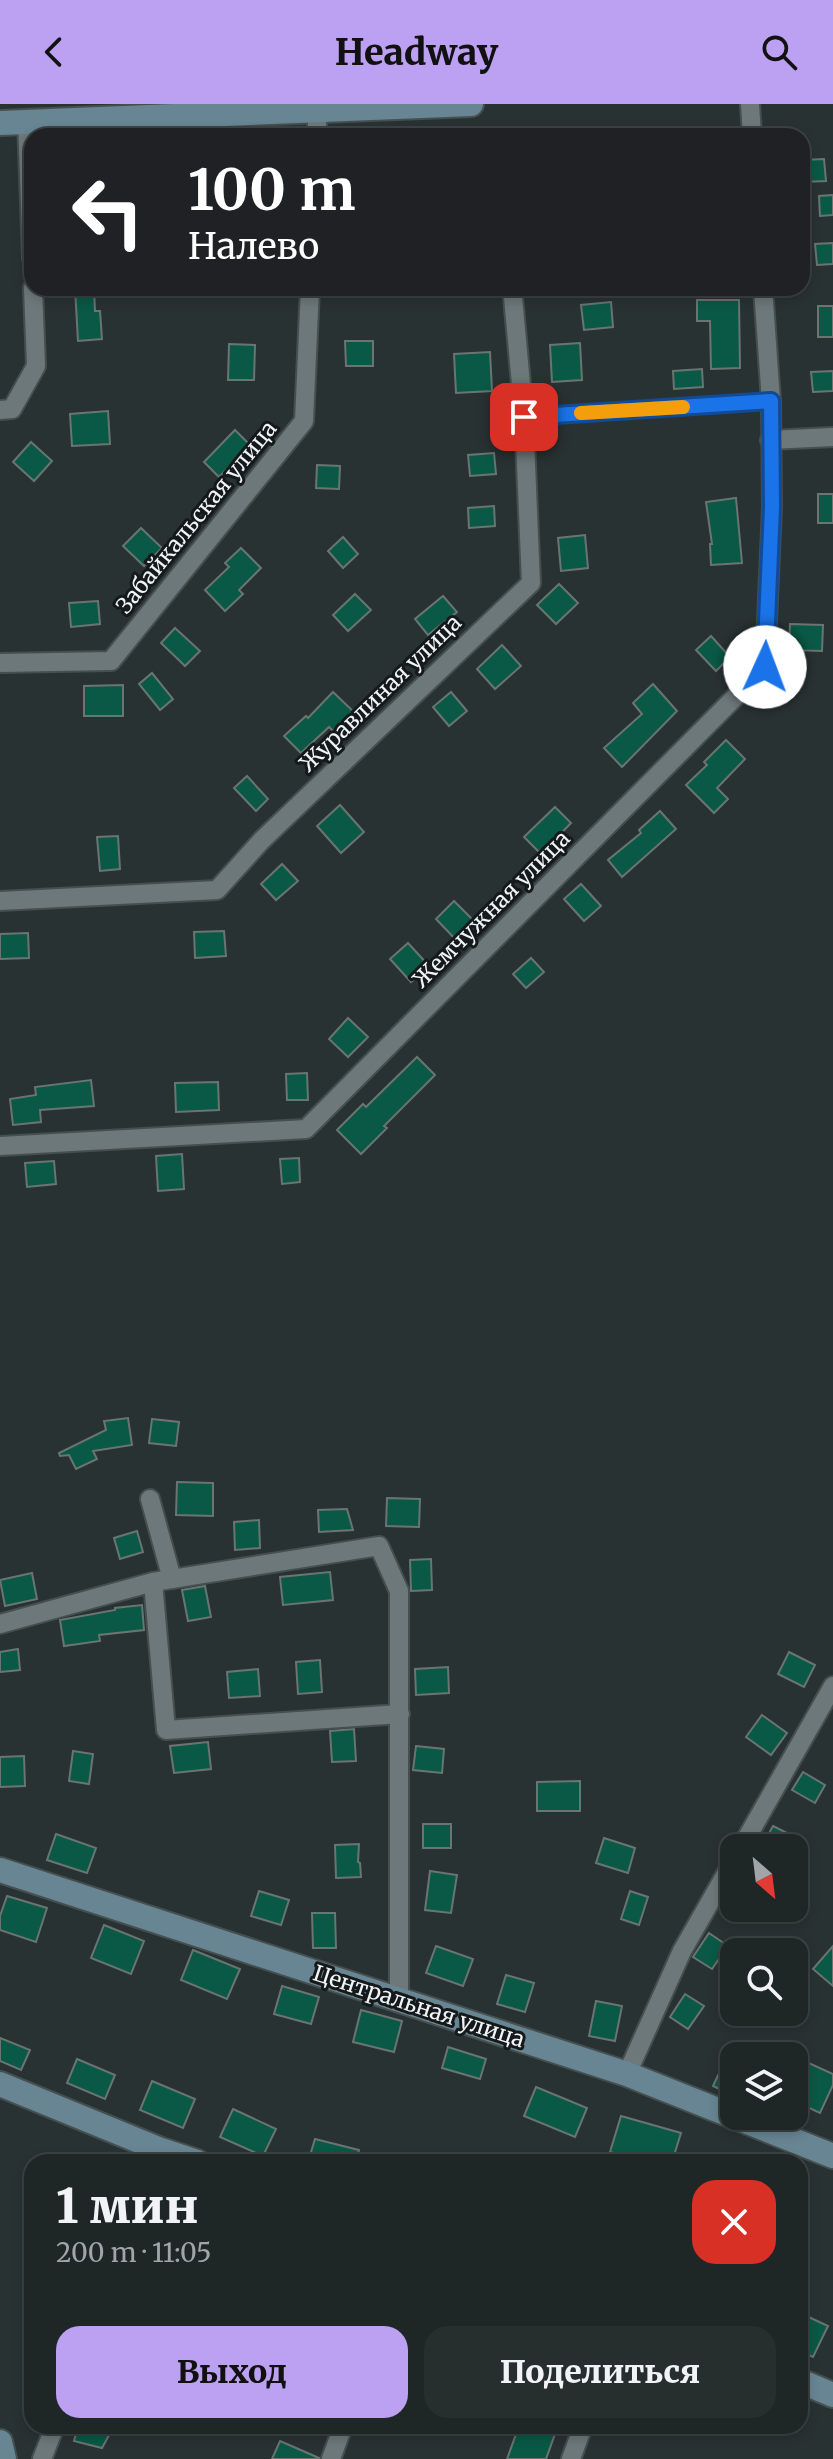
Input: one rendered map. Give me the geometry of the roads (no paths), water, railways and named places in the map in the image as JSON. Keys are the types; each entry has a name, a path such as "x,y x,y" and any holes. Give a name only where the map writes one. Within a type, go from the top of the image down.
{"street":[{"path":"0,123 111,111 471,104"},
{"path":"750,104 752,128"},
{"path":"317,128 318,107"},
{"path":"27,121 27,128"},
{"path":"0,410 12,409 36,366 33,296"},
{"name":"Забайкальская улица","path":"0,663 111,661 304,421 310,296"},
{"name":"Жемчужная улица","path":"0,1146 306,1129 765,667 772,507 771,401 764,296"},
{"name":"Журавлиная улица","path":"0,901 217,890 262,840 531,583 524,417 513,297"},
{"path":"770,440 833,437"},
{"path":"150,1499 172,1579"},
{"path":"0,1624 153,1582 379,1546 399,1591 399,1999"},
{"path":"153,1582 166,1730 400,1714"},
{"path":"749,1834 833,1686"},
{"name":"Центральная улица","path":"0,1870 627,2074 833,2156"},
{"path":"627,2074 682,1951 720,1884"},
{"path":"0,2084 155,2154"},
{"path":"808,2384 833,2395"},
{"path":"42,2459 52,2434"},
{"path":"331,2459 340,2434"},
{"path":"571,2459 580,2434"},
{"path":"0,2442 4,2459"}],"lane":[{"path":"524,417 771,401"}]}
